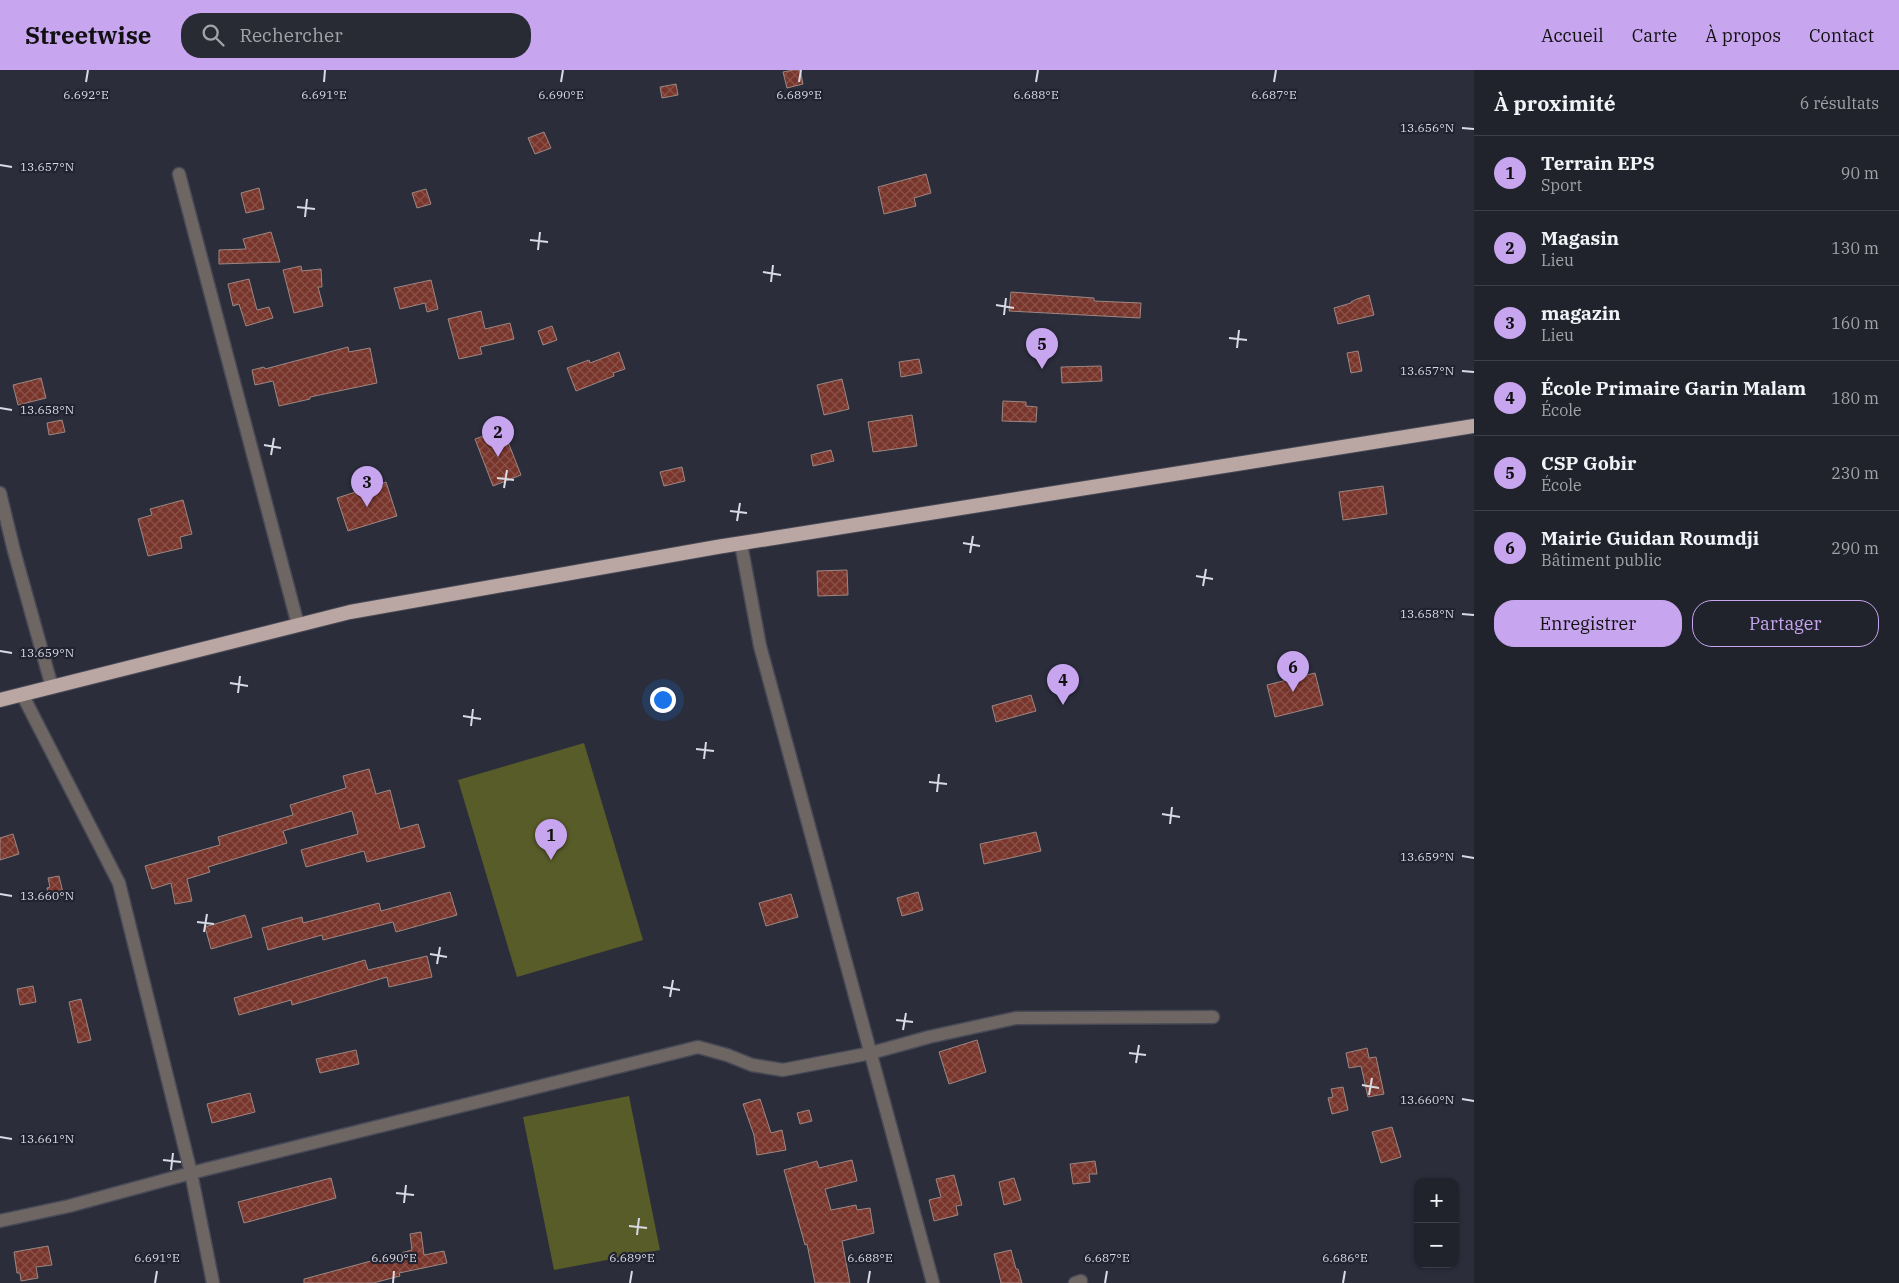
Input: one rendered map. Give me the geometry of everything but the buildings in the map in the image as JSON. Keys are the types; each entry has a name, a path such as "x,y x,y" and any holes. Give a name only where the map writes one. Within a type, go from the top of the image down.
{"highway":[{"path":"0,700 350,612 741,544 1474,426"}],"street":[{"path":"179,174 298,625"},
{"path":"0,493 52,687"},
{"path":"741,544 760,646 933,1283"},
{"path":"22,694 119,883 191,1173 213,1283"},
{"path":"0,1221 70,1206 191,1173 698,1047 727,1055 752,1065 783,1070 871,1052 1016,1018 1213,1018"}],"green space":[{"path":"584,743 643,940 517,977 458,780"},
{"path":"629,1096 660,1250 554,1270 523,1117"}],"place":[{"name":"CSP Gobir","path":"1042,369"},
{"name":"Magasin","path":"498,457"},
{"name":"magazin","path":"367,507"},
{"name":"Mairie Guidan Roumdji","path":"1293,692"},
{"name":"École Primaire Garin Malam","path":"1063,705"},
{"name":"Terrain EPS","path":"551,860"}]}
